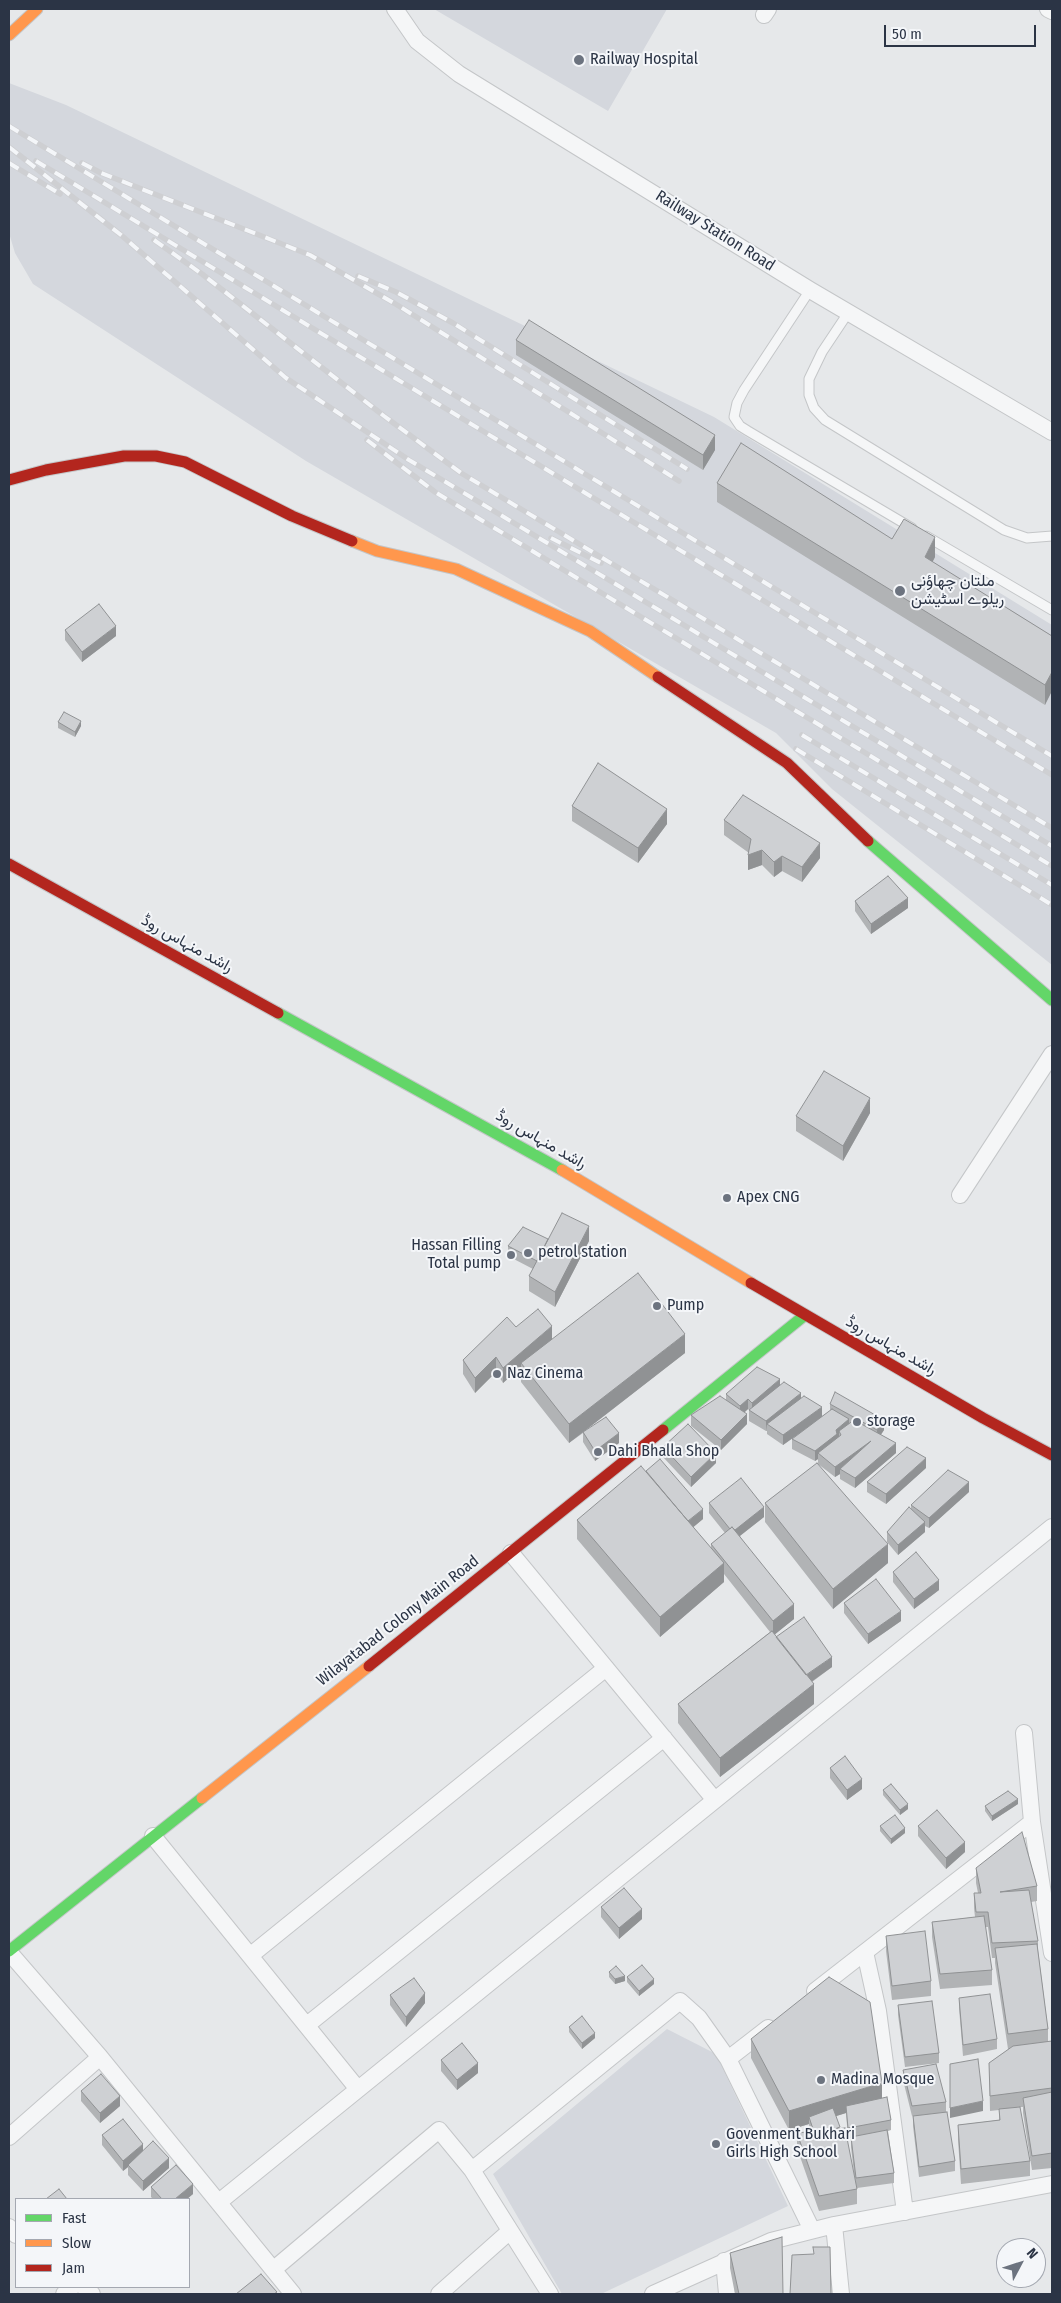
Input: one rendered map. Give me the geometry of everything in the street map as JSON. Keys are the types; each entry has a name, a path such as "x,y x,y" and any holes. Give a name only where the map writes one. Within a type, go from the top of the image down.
{"street":[{"path":"9,34 37,9"},
{"name":"Railway Station Road","path":"395,9 417,40 459,74 848,313 1052,432"},
{"path":"1048,9 1052,11"},
{"path":"9,480 46,470 124,456 156,456 185,462 300,520 377,551 456,569 590,631 787,763 878,850 1052,1000"},
{"name":"راشد منہاس روڈ","path":"9,864 547,1161 805,1315 983,1418 1052,1455"},
{"path":"960,1195 1052,1054"},
{"name":"Wilayatabad Colony Main Road","path":"9,1951 511,1553 805,1315"},
{"path":"219,2202 1052,1527"},
{"path":"511,1553 714,1799"},
{"path":"251,1955 606,1668"},
{"path":"1024,1733 1032,1822 1052,1953"},
{"path":"307,2025 664,1738"},
{"path":"804,2000 1032,1822"},
{"path":"154,1836 358,2088"},
{"path":"9,1951 100,2057 293,2294"},
{"path":"865,1952 878,2011 905,2212"},
{"path":"472,2170 680,2001 699,2018 728,2059 812,2230"},
{"path":"728,2059 781,2018"},
{"path":"9,2137 100,2057"},
{"path":"274,2269 439,2130 472,2170 550,2294"},
{"path":"653,2294 771,2241 834,2224 1052,2184"},
{"path":"834,2224 841,2294"},
{"path":"439,2294 510,2231"},
{"path":"724,2261 727,2294"}],"lane":[{"path":"810,290 737,403 734,417 740,426 1052,610"},
{"path":"848,313 822,352 809,379 809,395 814,408 825,420 1004,530 1026,538 1052,536"}],"shaded area":[{"name":"Railway Hospital","path":"434,9 667,9 608,111"},
{"path":"9,83 66,105 714,417 1052,625 1052,965 832,789 776,733 306,461 33,284 15,253 9,233"},
{"path":"667,2029 716,2054 788,2206 601,2294 562,2294 493,2174"}],"building":[{"path":"529,320 715,435 703,455 516,340"},
{"path":"741,443 892,539 904,519 935,537 925,557 1052,636 1052,672 1045,685 717,483"},
{"path":"99,604 116,626 82,652 65,630"},
{"path":"64,712 81,721 75,732 58,722"},
{"path":"598,763 667,809 638,848 572,806"},
{"path":"743,795 820,843 802,867 782,856 774,862 762,850 748,855 751,839 724,820"},
{"path":"888,876 908,898 871,924 855,901"},
{"path":"824,1071 870,1098 843,1146 796,1116"},
{"path":"562,1213 589,1226 555,1292 529,1276"},
{"path":"523,1227 548,1239 537,1261 508,1246"},
{"path":"638,1273 685,1334 569,1424 521,1363"},
{"path":"538,1309 552,1326 503,1368 496,1357 475,1378 463,1360 507,1317 516,1327"},
{"path":"757,1367 780,1379 752,1403 748,1399 740,1406 726,1394"},
{"path":"784,1382 801,1393 766,1421 749,1410"},
{"path":"835,1392 884,1420 877,1430 830,1404"},
{"path":"720,1396 747,1414 721,1440 691,1415"},
{"path":"804,1396 822,1407 783,1435 767,1424"},
{"path":"832,1409 849,1419 836,1430 837,1434 815,1451 792,1439"},
{"path":"606,1417 619,1433 595,1451 583,1432"},
{"path":"854,1420 896,1443 855,1478 840,1469 871,1441 835,1467 818,1453 841,1435 839,1431"},
{"path":"688,1424 716,1453 691,1477 663,1447"},
{"path":"907,1447 926,1458 886,1494 867,1482"},
{"path":"660,1459 703,1509 688,1521 646,1471"},
{"path":"817,1463 888,1544 833,1589 765,1503"},
{"path":"641,1466 724,1563 660,1617 577,1520"},
{"path":"948,1470 969,1482 929,1518 911,1505"},
{"path":"741,1478 764,1507 735,1530 732,1527 730,1529 709,1503"},
{"path":"909,1507 925,1522 898,1545 887,1532"},
{"path":"732,1527 794,1604 773,1621 711,1544"},
{"path":"916,1552 939,1580 914,1599 893,1572"},
{"path":"876,1579 901,1611 868,1634 844,1603"},
{"path":"804,1617 832,1657 806,1675 776,1637"},
{"path":"772,1631 814,1684 720,1758 678,1704"},
{"path":"845,1756 862,1779 847,1790 830,1768"},
{"path":"891,1784 908,1804 900,1810 883,1790"},
{"path":"1008,1791 1018,1799 992,1816 985,1806"},
{"path":"937,1810 965,1842 946,1858 918,1826"},
{"path":"895,1815 905,1828 891,1839 880,1826"},
{"path":"1022,1832 1037,1886 1000,1892 1029,1890 1038,1941 992,1943 988,1912 976,1912 974,1893 981,1893 976,1868"},
{"path":"624,1888 642,1909 619,1928 601,1907"},
{"path":"984,1916 992,1970 940,1974 932,1922"},
{"path":"925,1931 931,1981 892,1986 886,1936"},
{"path":"1037,1944 1048,2029 1008,2034 995,1948"},
{"path":"642,1965 654,1979 639,1991 627,1977"},
{"path":"616,1966 625,1976 615,1979 609,1972"},
{"name":"Madina Mosque","path":"829,1977 870,2002 882,2083 789,2111 751,2039"},
{"path":"414,1978 425,1993 406,2017 390,1995"},
{"path":"990,1994 997,2039 963,2045 959,1998"},
{"path":"932,2001 939,2053 905,2057 898,2005"},
{"path":"582,2016 595,2033 582,2043 569,2027"},
{"path":"1052,2041 1052,2088 990,2096 989,2063 1013,2046"},
{"path":"462,2043 478,2063 457,2080 441,2060"},
{"path":"978,2059 983,2101 950,2108 950,2064"},
{"path":"936,2064 946,2102 912,2106 903,2070"},
{"path":"101,2074 120,2096 100,2113 81,2091"},
{"path":"1052,2092 1052,2153 1032,2156 1023,2098"},
{"path":"887,2097 891,2120 848,2128 846,2106"},
{"path":"1020,2107 1030,2161 961,2169 958,2125 1000,2120 999,2109"},
{"path":"833,2108 840,2127 814,2132 809,2117"},
{"path":"947,2112 955,2161 919,2167 913,2116"},
{"path":"123,2119 143,2144 123,2161 102,2135"},
{"path":"845,2128 857,2189 819,2196 797,2133"},
{"path":"887,2130 894,2173 856,2178 851,2137"},
{"path":"153,2141 169,2158 143,2181 128,2165"},
{"path":"176,2165 193,2184 176,2198 161,2198 151,2187"},
{"path":"59,2189 66,2198 47,2198"},
{"path":"782,2237 783,2294 739,2294 730,2253"},
{"path":"813,2247 830,2247 831,2294 790,2294 792,2255 814,2254"},
{"path":"261,2274 277,2292 274,2294 236,2294"}],"railway":[{"path":"9,126 1052,756"},
{"path":"9,147 121,235 286,378 409,460 1052,846"},
{"path":"36,161 1052,775"},
{"path":"9,163 60,194"},
{"path":"82,163 101,173 310,255 394,303 679,481"},
{"path":"154,240 202,274 384,416 461,473 1052,828"},
{"path":"358,276 396,292 453,323 687,469"},
{"path":"367,440 435,492 1052,866"},
{"path":"551,538 601,563"},
{"path":"802,735 1052,885"},
{"path":"796,749 1052,905"}],"traffic: fast":[{"path":"868,841 1052,1000"},
{"path":"278,1013 562,1170"},
{"path":"663,1430 805,1315"},
{"path":"9,1951 202,1798"}],"traffic: slow":[{"path":"9,35 37,9"},
{"path":"352,541 377,551 456,569 590,631 658,677"},
{"path":"562,1170 751,1283"},
{"path":"202,1798 369,1666"}],"traffic: jam":[{"path":"9,480 46,470 124,456 156,456 185,462 292,516 352,541"},
{"path":"658,677 787,763 868,841"},
{"path":"9,864 278,1013"},
{"path":"751,1283 983,1418 1052,1455"},
{"path":"369,1666 663,1430"}],"place":[{"name":"Railway Hospital","path":"579,60"},
{"name":"ملتان چھاؤنی ریلوے اسٹیشن","path":"900,591"},
{"name":"Apex CNG","path":"727,1198"},
{"name":"petrol station","path":"528,1253"},
{"name":"Hassan Filling Total pump","path":"511,1255"},
{"name":"Pump","path":"657,1306"},
{"name":"Naz Cinema","path":"497,1374"},
{"name":"storage","path":"857,1422"},
{"name":"Dahi Bhalla Shop","path":"598,1452"},
{"name":"Madina Mosque","path":"821,2080"},
{"name":"Govenment Bukhari Girls High School","path":"716,2144"}]}
